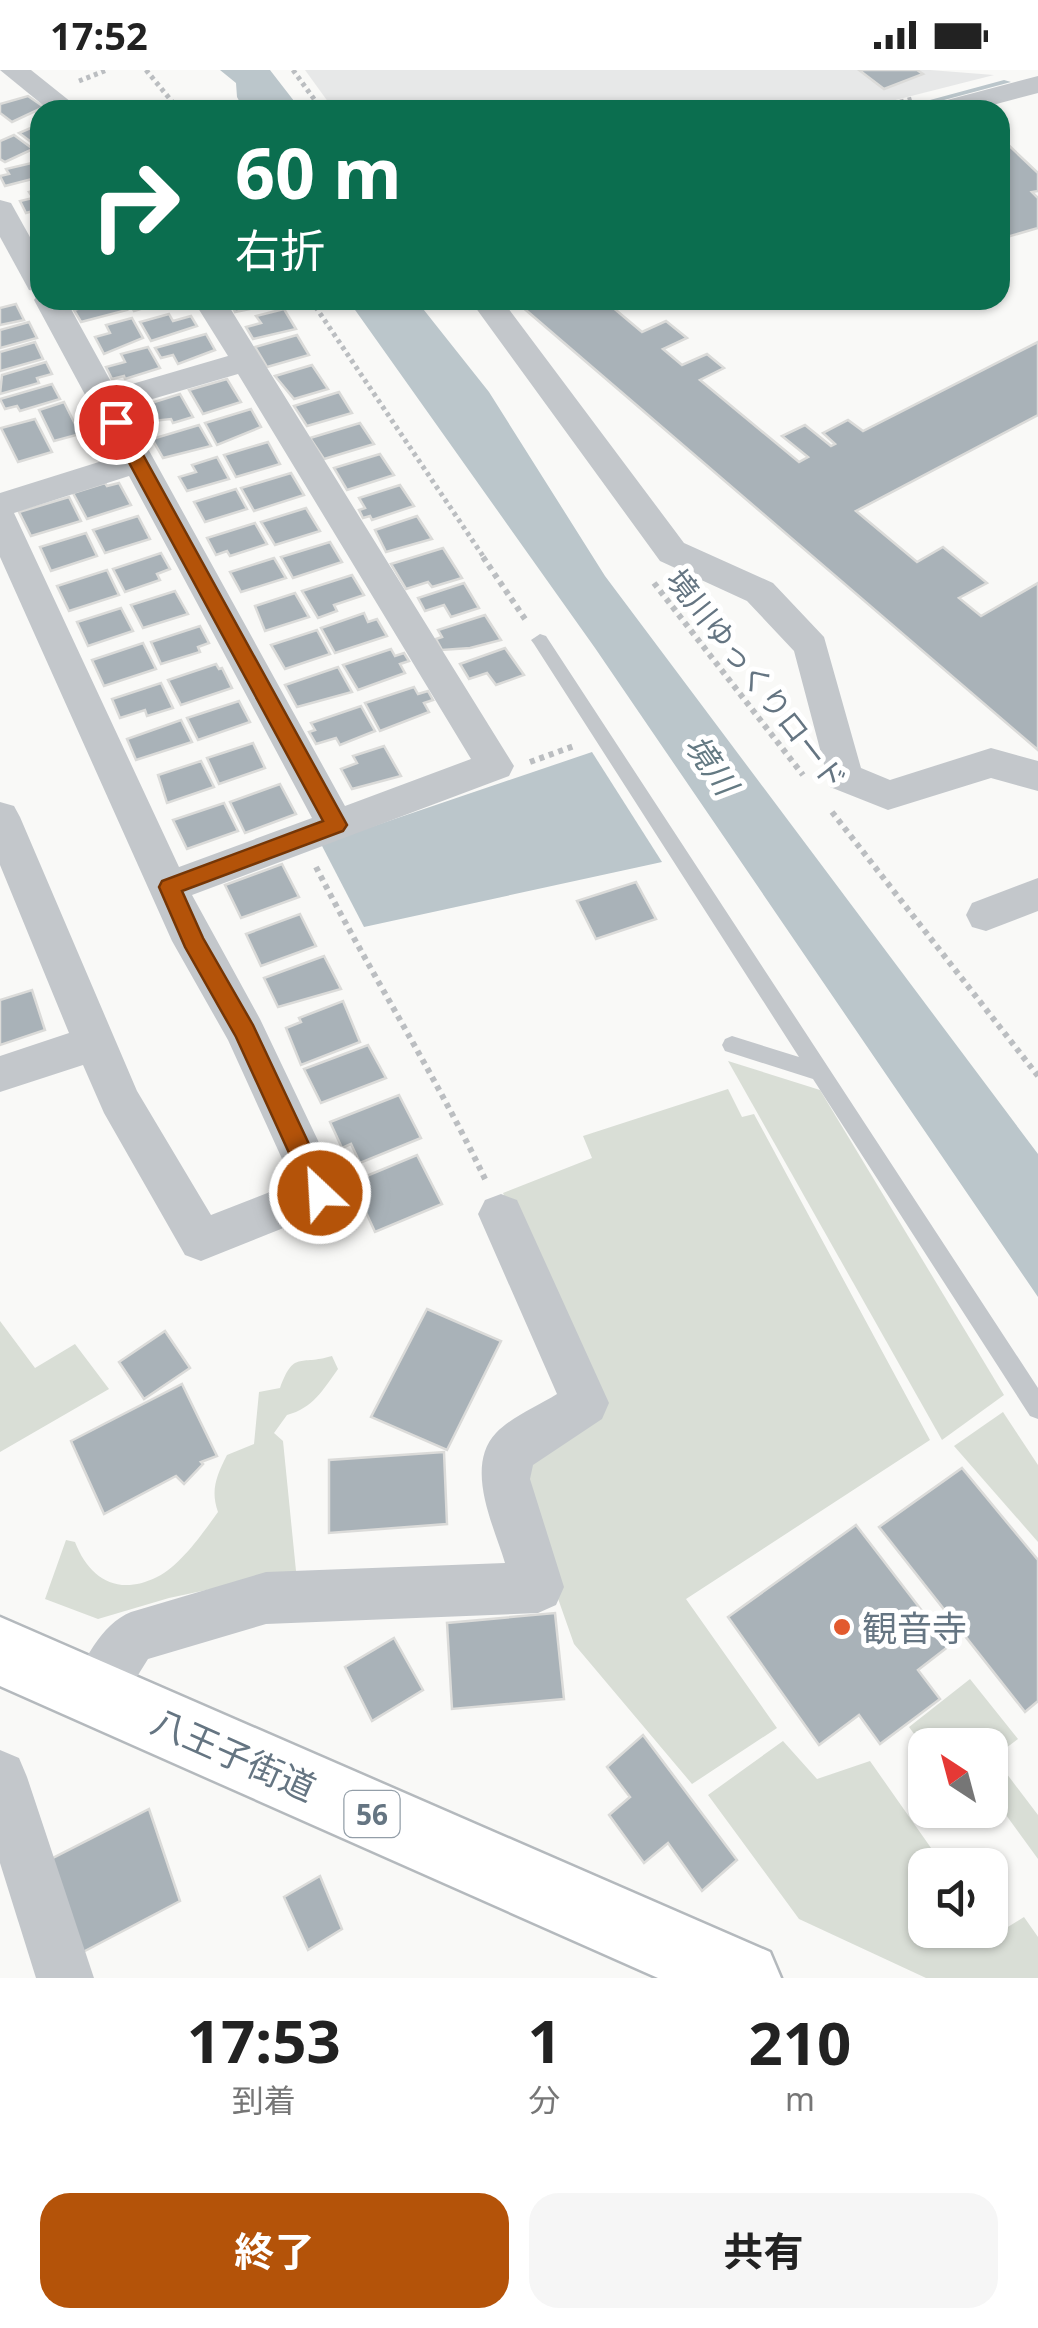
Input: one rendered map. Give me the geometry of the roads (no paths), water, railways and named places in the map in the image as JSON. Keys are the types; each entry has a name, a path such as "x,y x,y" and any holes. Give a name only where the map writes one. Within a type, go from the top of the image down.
{"main road":[{"name":"八王子街道","path":"0,1651 744,1978"}],"street":[{"path":"0,94 21,76 53,100"},
{"path":"979,100 1038,84"},
{"path":"0,210 30,264"},
{"path":"55,310 336,825"},
{"path":"170,887 494,766 215,310"},
{"path":"493,310 672,552 760,592 811,646 844,777 888,795 991,763 1038,776"},
{"path":"105,402 248,361"},
{"path":"0,505 138,461"},
{"path":"0,518 193,941 245,1032 320,1193 201,1240 119,1100 4,837"},
{"path":"986,915 1038,894"},
{"path":"0,1074 96,1042"},
{"path":"96,1693 131,1638 266,1598 538,1587 505,1479 512,1450 586,1404 501,1214"},
{"path":"0,1777 65,1978"}],"lane":[{"path":"540,640 1038,1408"},
{"path":"732,1045 819,1072"}],"water":[{"path":"220,70 270,70 293,100 239,100 236,83"},
{"name":"境川","path":"355,310 424,310 489,392 605,576 1038,1154 1038,1297 595,648"},
{"path":"592,752 662,862 364,927 321,844"}],"waterway":[{"path":"936,100 1007,82"}],"place":[{"name":"観音寺","path":"842,1627"}]}
